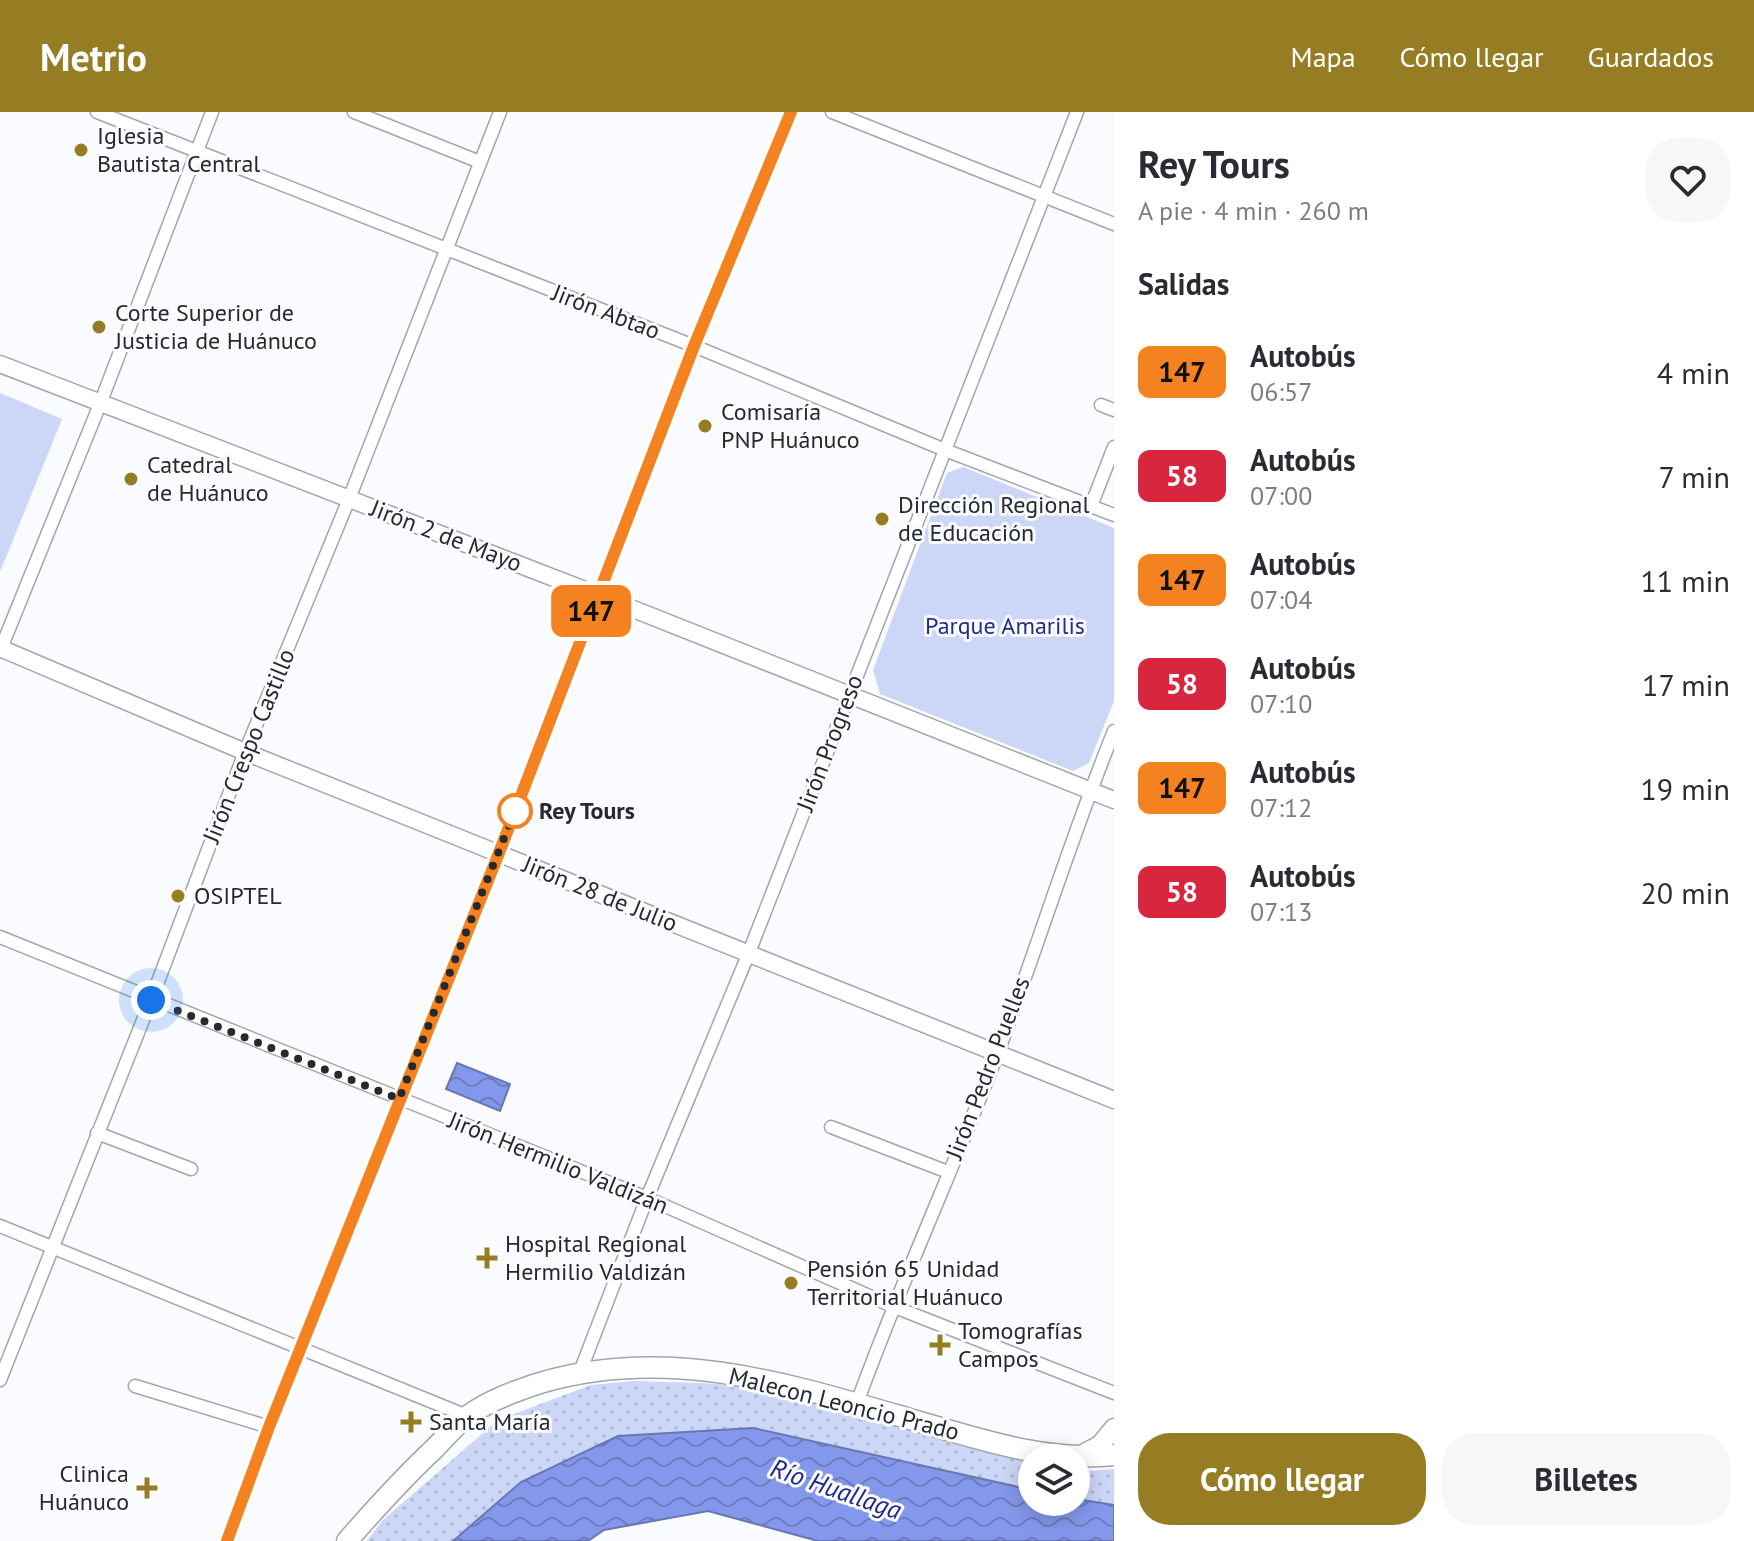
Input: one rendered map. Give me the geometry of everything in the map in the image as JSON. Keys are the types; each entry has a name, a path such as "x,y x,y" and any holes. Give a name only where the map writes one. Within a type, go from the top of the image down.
{"main road":[{"name":"Malecon Leoncio Prado","path":"347,1541 394,1488 467,1416 493,1400 522,1389 580,1372 616,1367 724,1372 793,1386 1018,1448"},
{"path":"1090,1450 1100,1445 1114,1428"},
{"name":"Malecon Leoncio Prado","path":"1090,1456 1114,1455"}],"street":[{"name":"Jirón Abtao","path":"97,112 197,149 1114,515"},
{"path":"0,649 100,404 212,112"},
{"path":"354,112 480,162"},
{"name":"Jirón Crespo Castillo","path":"0,1380 151,1000 245,752 349,499 500,112"},
{"path":"227,1541 269,1427 499,853 694,346 791,112"},
{"path":"832,112 1114,224"},
{"name":"Jirón Progreso","path":"580,1372 647,1198 748,955 1077,112"},
{"name":"Jirón 2 de Mayo","path":"0,364 598,595 1114,800"},
{"path":"1101,405 1114,410"},
{"path":"1091,506 1114,447"},
{"name":"Jirón 28 de Julio","path":"0,649 245,752 1114,1100"},
{"name":"Jirón Pedro Puelles","path":"857,1403 892,1306 997,1053 1114,731"},
{"name":"Jirón Hermilio Valdizán","path":"0,937 647,1198 892,1306 1114,1393"},
{"path":"831,1127 948,1172"},
{"path":"97,1133 191,1169"},
{"path":"0,1226 467,1416"},
{"path":"135,1386 269,1427"}],"green space":[{"path":"0,393 62,419 0,572"},
{"name":"Parque Amarilis","path":"963,467 1114,528 1114,701 1089,763 1073,771 880,694 873,670 947,473"},
{"path":"635,1381 705,1383 746,1388 818,1404 1018,1460 1018,1487 754,1428 457,1535 453,1541 367,1541 383,1520 498,1420 591,1385"},
{"path":"1114,1469 1114,1505 1090,1501 1090,1471"}],"water":[{"path":"457,1063 510,1084 500,1111 446,1089"},
{"name":"Río Huallaga","path":"753,1428 1018,1487 1018,1516 1090,1516 1090,1501 1114,1505 1114,1541 818,1541 708,1511 604,1530 588,1541 453,1541 521,1482 618,1436"}],"bus line":[{"name":"147","path":"227,1541 269,1427 499,853 694,346 791,112"}],"place":[{"name":"Iglesia Bautista Central","path":"81,150"},
{"name":"Corte Superior de Justicia de Huánuco","path":"99,327"},
{"name":"Comisaría PNP Huánuco","path":"705,426"},
{"name":"Catedral de Huánuco","path":"131,479"},
{"name":"Dirección Regional de Educación","path":"882,519"},
{"name":"Rey Tours","path":"515,811"},
{"name":"OSIPTEL","path":"178,896"},
{"name":"Hospital Regional Hermilio Valdizán","path":"487,1258"},
{"name":"Pensión 65 Unidad Territorial Huánuco","path":"791,1283"},
{"name":"Tomografías Campos","path":"940,1345"},
{"name":"Santa María","path":"411,1422"},
{"name":"Clinica Huánuco","path":"147,1488"}],"route":[{"path":"151,1000 399,1099 515,811"}]}
